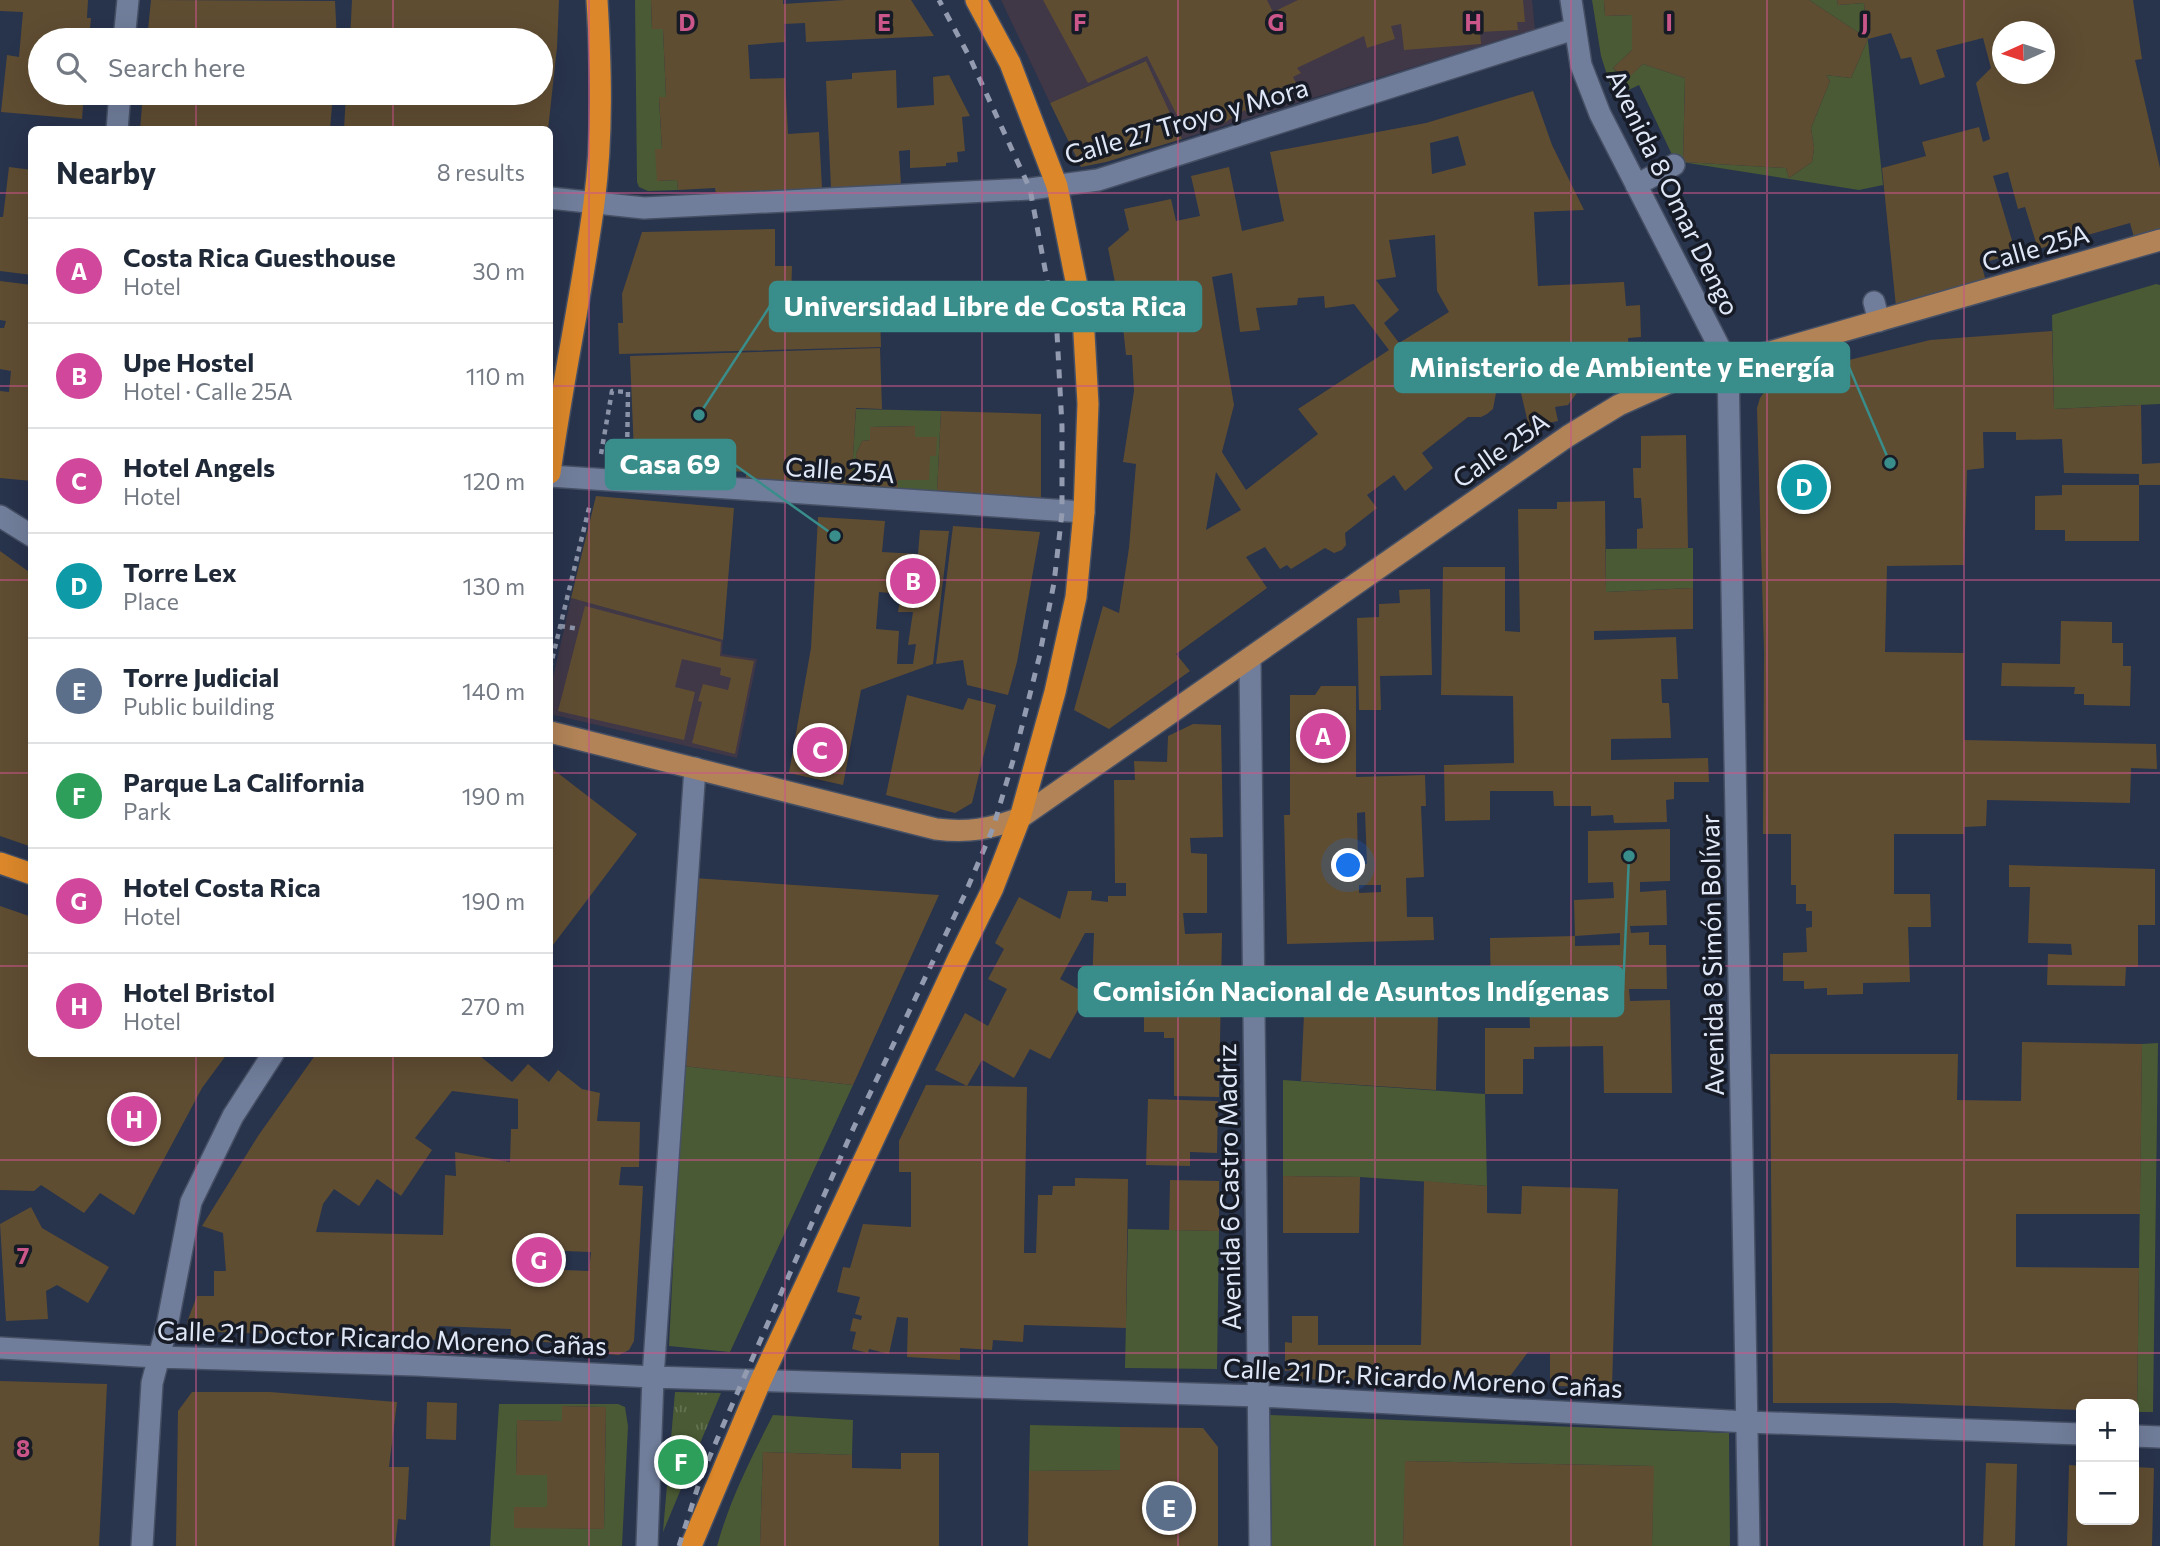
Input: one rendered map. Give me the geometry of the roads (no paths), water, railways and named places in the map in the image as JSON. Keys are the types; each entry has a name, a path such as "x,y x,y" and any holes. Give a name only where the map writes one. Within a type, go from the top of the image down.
{"highway":[{"path":"553,456 594,203 599,149 600,57 597,0"},
{"path":"691,1546 761,1380 993,888 1020,818 1055,692 1076,597 1084,512 1088,404 1083,316 1057,186 1010,63 976,0"},
{"path":"0,863 28,873"}],"main road":[{"name":"Calle 25A","path":"553,733 936,829 957,832 993,828 1020,818 1568,436 1619,405 1675,380 1877,312 2160,240"}],"street":[{"path":"125,28 128,0"},
{"name":"Avenida 8 Omar Dengo","path":"1571,0 1581,65 1600,114 1728,363"},
{"name":"Calle 27 Troyo y Mora","path":"553,198 644,208 1057,186 1098,180 1574,29"},
{"path":"117,126 119,105"},
{"path":"1636,185 1674,165"},
{"name":"Avenida 8 Simón Bolívar","path":"1728,363 1749,1546"},
{"name":"Calle 25A","path":"553,475 1084,512"},
{"path":"0,516 28,534"},
{"name":"Avenida 6 Castro Madriz","path":"1250,659 1261,1546"},
{"path":"647,1546 653,1377 695,768"},
{"path":"142,1546 152,1383 167,1326 191,1202 233,1116 271,1057"},
{"name":"Calle 21 Doctor Ricardo Moreno Cañas","path":"0,1349 761,1380"},
{"name":"Calle 21 Dr. Ricardo Moreno Cañas","path":"761,1380 1259,1396 1748,1422 2076,1434"},
{"path":"2139,1436 2160,1437"}],"railway":[{"path":"679,1546 701,1477 725,1421 854,1127 965,894 993,828 1039,658 1054,583 1062,513 1062,426 1057,333 1030,189 970,58 939,0"}],"place":[{"name":"Universidad Libre de Costa Rica","path":"699,415"},
{"name":"Ministerio de Ambiente y Energía","path":"1890,463"},
{"name":"Torre Lex","path":"1804,487"},
{"name":"Casa 69","path":"835,536"},
{"name":"Upe Hostel","path":"913,581"},
{"name":"Costa Rica Guesthouse","path":"1323,736"},
{"name":"Hotel Angels","path":"820,750"},
{"name":"Comisión Nacional de Asuntos Indígenas","path":"1629,856"},
{"name":"Hotel Bristol","path":"134,1119"},
{"name":"Hotel Costa Rica","path":"539,1260"},
{"name":"Parque La California","path":"681,1462"},
{"name":"Torre Judicial","path":"1169,1508"}]}
